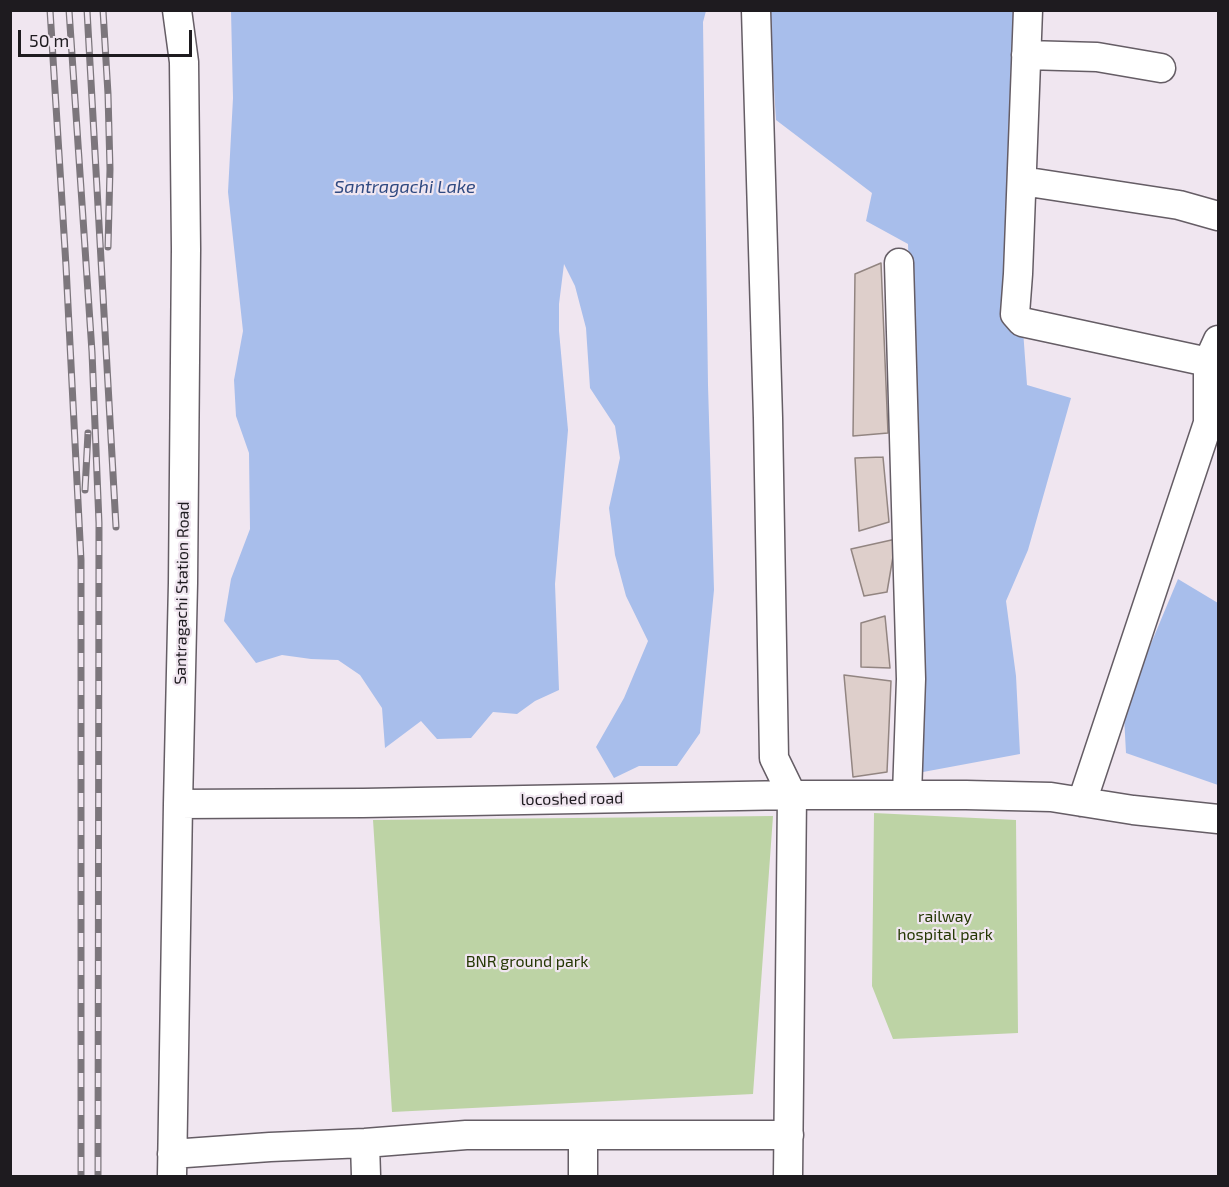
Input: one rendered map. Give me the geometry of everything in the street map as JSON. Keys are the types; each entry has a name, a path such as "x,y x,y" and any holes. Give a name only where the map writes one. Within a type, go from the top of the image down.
{"street":[{"name":"Santragachi Station Road","path":"172,1165 183,584 186,249 184,62 177,10"},
{"path":"756,10 768,418 774,758 792,795 788,1176"},
{"path":"1028,10 1015,314 1022,322 1213,371 1208,423 1082,802"},
{"path":"1026,55 1096,57 1161,68"},
{"path":"1022,181 1179,205 1218,216"},
{"path":"898,262 911,679 907,795"},
{"name":"locoshed road","path":"178,804 792,795 966,795 1051,797 1133,810 1218,819"},
{"path":"172,1165 270,1147 466,1136 789,1135"},
{"path":"583,1136 583,1176"},
{"path":"365,1143 366,1176"}],"green space":[{"name":"railway hospital park","path":"874,813 1016,820 1018,1033 893,1039 872,986"},
{"name":"BNR ground park","path":"773,816 753,1094 392,1112 373,820"}],"water":[{"name":"Santragachi Lake","path":"231,11 706,11 703,22 708,385 714,590 700,733 677,766 639,766 614,778 596,747 624,698 648,641 626,596 615,555 609,508 620,458 615,426 590,388 586,328 575,286 564,264 559,304 559,331 568,430 555,584 559,690 535,701 517,714 493,712 471,738 437,739 421,721 385,748 382,708 360,675 338,660 282,655 256,663 224,621 231,579 250,529 249,453 236,416 234,380 243,331 228,192 233,98"},
{"path":"769,11 1015,11 1015,220 1027,385 1071,398 1028,550 1006,601 1016,676 1020,754 923,772 908,244 866,221 872,193 776,120"},
{"path":"1178,579 1218,603 1218,785 1126,753 1124,716 1132,689"}],"building":[{"path":"881,263 888,433 853,436 855,274"},
{"path":"883,457 889,522 859,531 855,458"},
{"path":"896,539 887,592 864,596 851,549"},
{"path":"885,616 890,668 861,667 861,623"},
{"path":"844,675 891,681 887,772 853,777"}],"railway":[{"path":"50,10 81,560 81,1176"},
{"path":"69,10 92,352 99,523 98,1176"},
{"path":"87,10 116,527"},
{"path":"103,10 110,169 108,247"},
{"path":"85,490 88,433"}]}
